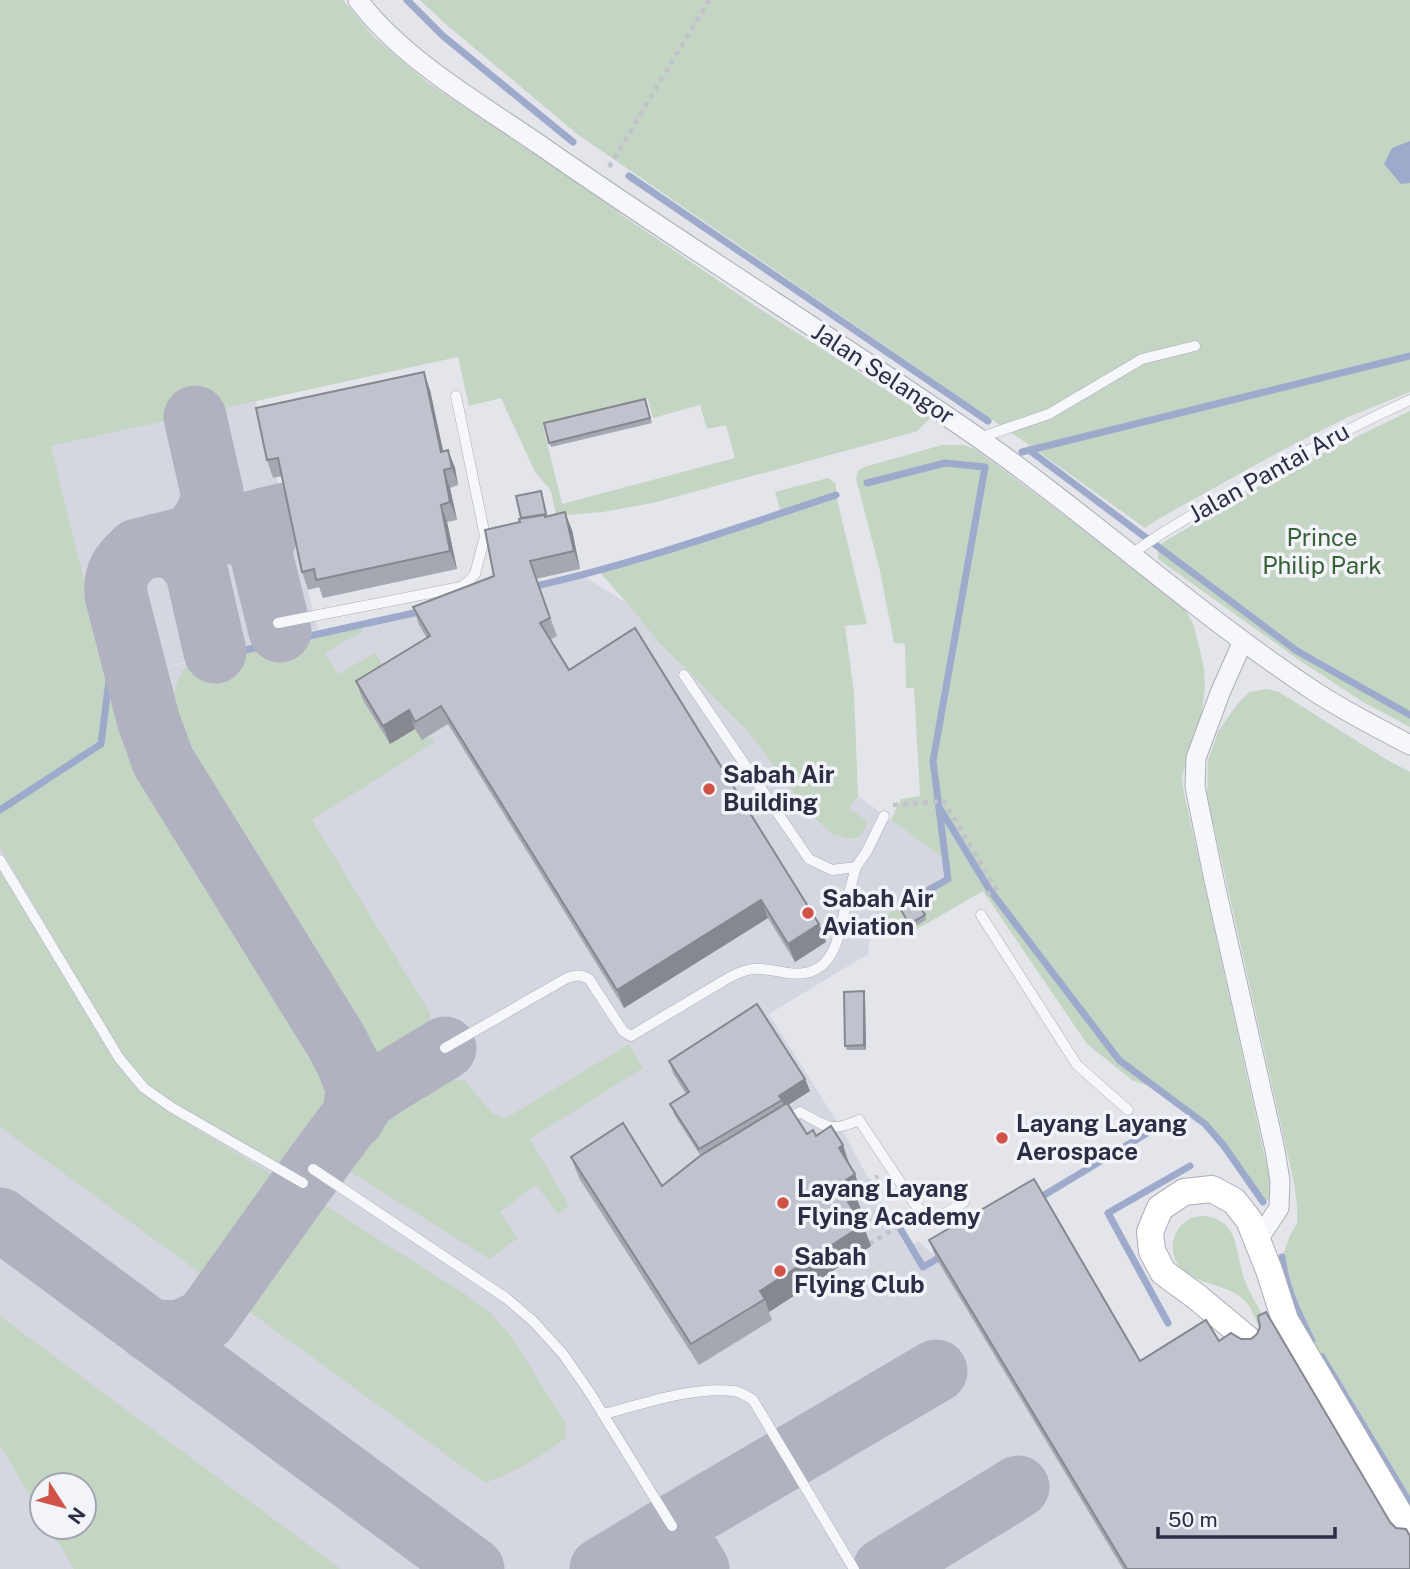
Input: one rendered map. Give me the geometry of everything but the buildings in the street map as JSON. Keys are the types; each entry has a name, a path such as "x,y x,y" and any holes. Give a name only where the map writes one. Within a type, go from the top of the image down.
{"main road":[{"path":"1251,1342 1163,1272 1152,1251 1150,1232 1160,1208 1184,1192 1212,1189 1234,1201 1249,1220 1285,1320 1410,1532"}],"street":[{"name":"Jalan Selangor","path":"358,0 402,46 434,72 597,186 979,438 1243,641 1316,692 1410,746"},
{"path":"1243,641 1196,758 1195,787 1280,1181 1279,1208 1258,1241"}],"lane":[{"path":"979,438 1049,414 1142,359 1195,346"},
{"path":"278,623 461,587 475,574 485,536 456,396"},
{"name":"Jalan Pantai Aru","path":"1132,554 1170,527 1285,462 1410,400"},
{"path":"485,536 497,534"},
{"path":"684,675 809,859 832,870 856,867"},
{"path":"445,1048 567,978 577,975 589,979 623,1031 631,1036 747,969 764,968 807,974 822,965 835,950 856,867 867,851 884,811"},
{"path":"0,860 119,1058 144,1088 171,1107 303,1183"},
{"path":"981,915 1077,1065 1128,1110"},
{"path":"776,1127 800,1112 825,1126 841,1128 859,1120 921,1212 930,1217 943,1215 964,1202"},
{"path":"313,1169 506,1298 533,1321 563,1354 590,1393 672,1526"},
{"path":"604,1414 691,1393 736,1391 746,1395 753,1400 854,1569"}],"path":[{"path":"597,186 709,0"},
{"path":"884,811 944,801 996,889 988,894"},
{"path":"859,1189 890,1168"},
{"path":"869,1244 921,1212"}],"shaded area":[{"path":"256,401 318,629 149,671 582,575 641,612 858,796 975,881 893,928 887,920 871,930 868,954 769,1014 841,1128 906,1247 919,1241 936,1258 1146,1379 1410,1569 0,1569 0,454 2,456"}],"green space":[{"path":"0,0 343,0 374,37 427,82 581,184 766,313 930,418 918,431 653,503 603,512 556,516 551,491 535,472 501,398 469,406 458,357 51,446 109,680 114,682 139,755 338,1078 340,1088 335,1107 289,1170 146,1085 122,1055 0,847","holes":["648,399 653,418 700,405 707,429 726,425 735,458 562,504 543,426"]},
{"path":"420,0 1410,0 1410,392 1348,417 1277,453 1145,528 577,134"},
{"name":"Prince Philip Park","path":"1410,411 1410,727 1363,702 1296,658 1158,559 1158,555 1162,543 1287,470"},
{"path":"942,445 963,445 975,449 1168,592 1185,609 1194,626 1204,668 1205,687 1202,713 1182,777 1184,793 1269,1175 1270,1199 1263,1202 1224,1146 1205,1124 1159,1090 1132,1080 1087,1044 983,891 900,939 885,915 948,879 946,860 891,820 901,799 920,796 914,688 906,688 905,644 894,643 880,571 856,478 858,471 864,467"},
{"path":"828,478 836,484 836,495 867,624 845,626 854,692 858,796 849,808 867,821 864,831 858,837 849,839 832,834 809,813 748,731 656,639 598,570 654,555 781,513 775,492"},
{"path":"359,625 363,631 325,653 338,674 375,653 393,681 363,700 390,744 415,729 422,740 430,737 435,742 312,820 430,1013 429,1026 419,1042 401,1059 384,1065 370,1058 345,1021 174,735 173,718 180,674 195,661"},
{"path":"1267,689 1279,692 1410,772 1410,1503 1312,1342 1296,1308 1283,1266 1282,1257 1297,1224 1294,1183 1207,796 1208,760 1218,732 1237,704 1249,692"},
{"path":"0,871 116,1061 142,1091 169,1112 281,1180 207,1278 0,1127"},
{"path":"629,1044 643,1068 530,1139 569,1206 558,1214 536,1185 500,1212 518,1238 489,1259 346,1169 361,1143 381,1118 412,1095 442,1079 464,1080 492,1113 506,1118"},
{"path":"318,1201 491,1313 513,1339 566,1424 565,1438 527,1464 485,1483 243,1307"},
{"path":"1206,1216 1217,1219 1231,1232 1245,1281 1269,1325 1261,1330 1250,1307 1239,1296 1193,1277 1176,1262 1173,1240 1179,1227 1187,1220"},
{"path":"0,1316 341,1569 74,1569 57,1541 98,1541 98,1471 28,1471 28,1493 0,1446"}],"water":[{"path":"1410,141 1410,183 1401,184 1384,164 1392,148"}],"waterway":[{"path":"407,0 443,36 573,142"},
{"path":"629,176 988,421"},
{"path":"1022,452 1410,356"},
{"path":"1029,450 1297,651 1410,715"},
{"path":"867,483 945,463 985,467 933,761 948,879 907,902"},
{"path":"531,587 647,556 836,495"},
{"path":"195,661 423,611"},
{"path":"0,810 101,744 109,680"},
{"path":"941,810 989,889 1119,1060 1205,1124 1224,1146 1263,1202"},
{"path":"1036,1200 1159,1126"},
{"path":"1168,1323 1108,1213 1190,1166"},
{"path":"901,1230 923,1267 942,1256"},
{"path":"1282,1257 1289,1289 1312,1341"},
{"path":"1322,1357 1410,1503"}],"taxiway":[{"path":"190,537 206,516 212,492 195,417"},
{"path":"260,550 269,528 285,514 137,550 120,570 116,581 116,595 148,719 163,761 336,1041 357,1087 354,1117"},
{"path":"223,530 248,537 260,550 280,631"},
{"path":"156,545 173,548 184,555 196,569 215,652"},
{"path":"149,1330 179,1331 206,1319 366,1098 445,1048"},
{"path":"0,1219 473,1569"},
{"path":"698,1569 672,1526 936,1371"},
{"path":"884,1569 1018,1487"},
{"path":"601,1569 672,1526"}],"place":[{"name":"Sabah Air Building","path":"709,789"},
{"name":"Sabah Air Aviation","path":"808,913"},
{"name":"Layang Layang Aerospace","path":"1002,1138"},
{"name":"Layang Layang Flying Academy","path":"783,1203"},
{"name":"Sabah Flying Club","path":"780,1271"}]}
